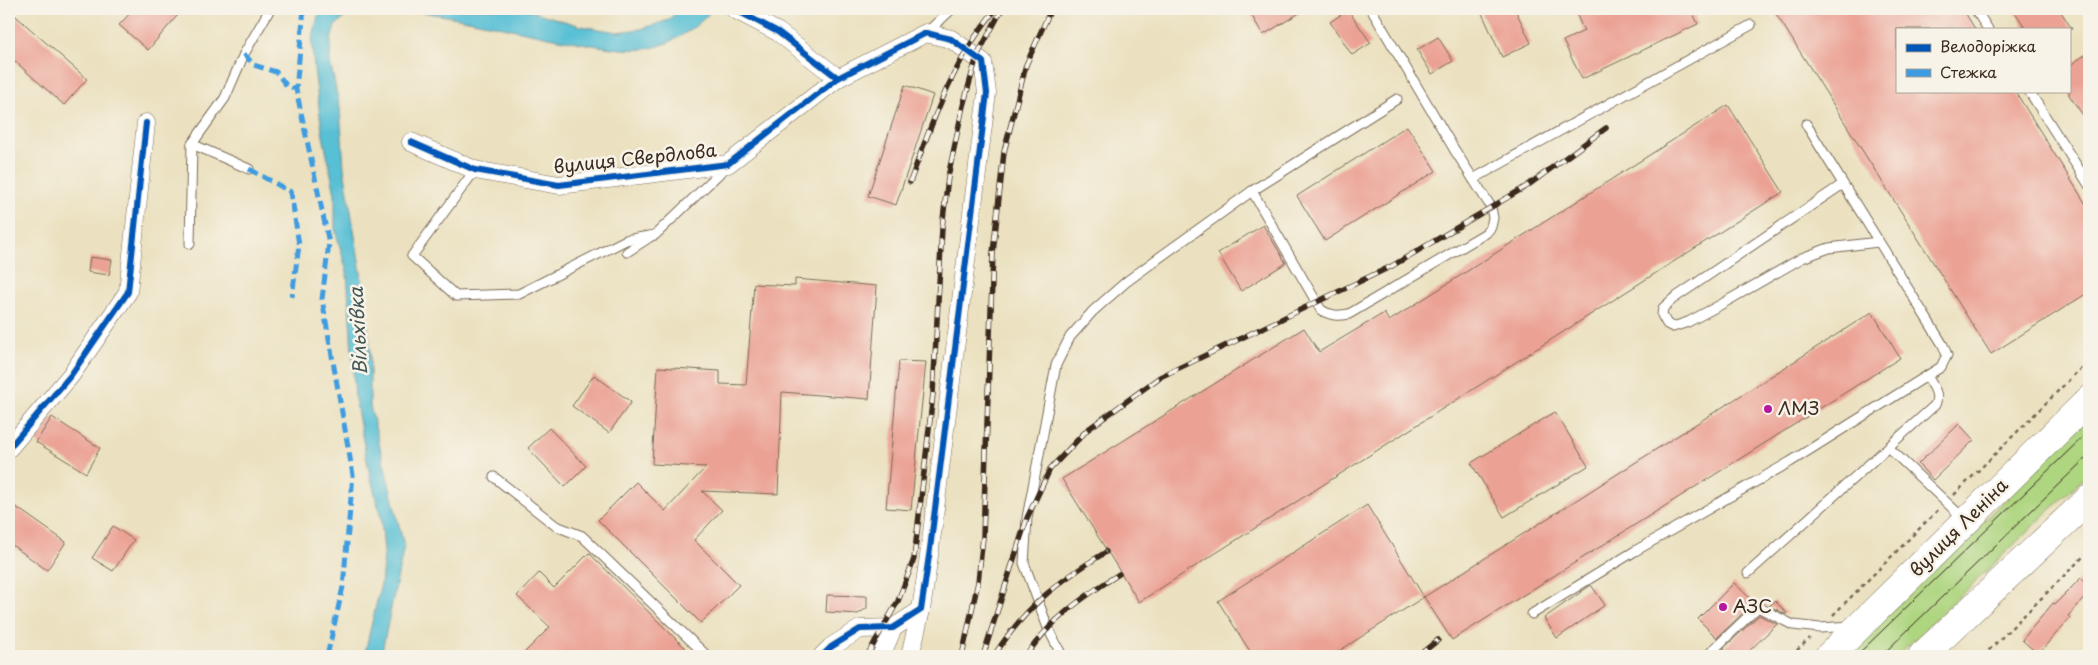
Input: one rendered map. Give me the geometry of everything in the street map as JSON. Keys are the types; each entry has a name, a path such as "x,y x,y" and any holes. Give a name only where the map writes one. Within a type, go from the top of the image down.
{"main road":[{"name":"вулиця Леніна","path":"1829,656 2089,400"},
{"path":"1922,656 2089,499"}],"street":[{"path":"734,9 778,32 838,78"},
{"path":"910,656 921,610 930,549 987,93 983,62 950,39 926,33"},
{"name":"вулиця Свердлова","path":"411,142 475,170 559,185 728,164 838,78 926,33"},
{"path":"9,448 71,375 128,292 146,123"},
{"path":"822,656 831,647 860,629 893,628 921,610"},
{"path":"881,656 893,628"}],"lane":[{"path":"190,244 192,144 225,98 244,54 270,9"},
{"path":"926,33 952,9"},
{"path":"1252,191 1321,310 1330,315 1349,314 1486,233 1491,227 1494,218 1491,207 1473,180 1372,9"},
{"path":"1975,9 1987,28"},
{"path":"1473,180 1751,26"},
{"path":"2030,92 2089,185"},
{"path":"1062,656 1048,628 1024,563 1027,518 1056,365 1070,337 1093,311 1133,277 1252,191 1397,99"},
{"path":"1532,614 1635,551 1790,462 1941,367 1947,355 1943,345 1806,124"},
{"path":"192,144 249,169"},
{"path":"628,252 655,235 728,164"},
{"path":"475,170 412,256 456,296 519,294 626,240 655,235"},
{"path":"1842,184 1673,299 1663,308 1662,315 1667,324 1673,327 1681,325 1802,258 1829,248 1878,242"},
{"path":"1748,573 1935,405 1938,399 1928,376"},
{"path":"1889,448 1967,521"},
{"path":"494,476 556,526 582,536 707,656"},
{"path":"1711,656 1711,652 1758,607 1794,625 1820,628 1861,626"}],"path":[{"path":"1983,656 2089,551"}],"green space":[{"path":"2089,418 2089,473 1897,656 1845,656"}],"water":[{"name":"Вільхівка","path":"323,9 368,9 346,16 335,26 331,40 330,62 340,108 344,168 366,304 370,352 370,406 404,546 381,656 364,656 381,584 384,552 381,517 369,471 355,399 347,272 335,229 335,194 322,131 314,69 312,41 318,16"},
{"path":"391,9 524,9 581,26 617,32 641,29 669,20 679,9 712,9 700,23 673,40 654,47 635,50 590,45 454,17"}],"building":[{"path":"134,9 183,9 148,50 119,25"},
{"path":"1248,9 1306,9 1263,35"},
{"path":"1480,9 1515,9 1531,43 1502,57"},
{"path":"1574,9 1691,9 1698,24 1582,79 1563,41 1584,31"},
{"path":"1773,9 1963,9 1974,28 1896,28 1896,92 2016,92 2089,209 2089,292 1991,354"},
{"path":"2013,9 2059,9 2072,29 2070,28 2025,28"},
{"path":"9,10 87,79 64,105 9,56"},
{"path":"1348,10 1371,43 1352,55 1330,22"},
{"path":"1438,37 1453,61 1432,74 1417,50"},
{"path":"2089,52 2089,124 2069,95 2070,65"},
{"path":"905,85 933,95 896,205 868,196"},
{"path":"1728,105 1783,192 1139,602 1062,479 1304,328 1319,352 1384,313 1389,321"},
{"path":"1407,126 1436,171 1325,241 1297,196"},
{"path":"1263,225 1286,263 1241,291 1218,253"},
{"path":"90,257 112,260 109,275 88,272"},
{"path":"795,279 877,286 869,399 782,392 778,494 702,491 722,510 694,540 739,585 701,623 598,520 636,482 665,511 706,467 652,464 658,367 720,371 720,384 746,385 754,284 795,286"},
{"path":"1872,312 1900,358 1452,640 1424,597"},
{"path":"899,361 926,362 911,510 886,508"},
{"path":"594,375 631,402 609,433 572,406"},
{"path":"1555,412 1588,466 1504,517 1471,463"},
{"path":"52,417 100,448 86,473 36,442"},
{"path":"1959,424 1974,440 1933,480 1918,464"},
{"path":"549,428 586,466 565,487 528,448"},
{"path":"9,502 66,542 47,570 9,543"},
{"path":"1367,505 1424,597 1331,656 1253,656 1218,601"},
{"path":"113,526 134,540 113,571 92,558"},
{"path":"589,553 694,656 521,656 550,627 517,596 539,573 554,588"},
{"path":"2081,578 2089,586 2089,593 2038,654 2022,640 2053,603 2055,604"},
{"path":"1734,583 1754,602 1717,638 1698,619"},
{"path":"1591,585 1605,605 1557,638 1544,618"},
{"path":"827,595 867,596 867,608 858,614 826,612"},
{"path":"1775,601 1787,613 1786,614 1769,606"},
{"path":"1759,615 1777,624 1744,656 1731,656 1723,649"}],"tram line":[{"path":"1856,656 2089,431"},
{"path":"1881,656 2089,455"}],"railway":[{"path":"910,182 936,114 956,70 981,28 996,9"},
{"path":"867,656 898,601 914,559 933,394 942,228 948,177 963,106 977,56 1002,9"},
{"path":"962,656 978,582 983,537 993,253 1004,152 1026,65 1051,9"},
{"path":"983,656 1027,518 1050,469 1087,430 1160,377 1392,266 1527,186 1606,128"},
{"path":"994,656 1030,609 1057,585 1106,552"},
{"path":"1026,656 1056,620 1093,591 1119,574"},
{"path":"1418,656 1438,640"}],"marked path":[{"path":"304,9 296,89 329,243 322,299 353,475 343,587 327,656"},
{"path":"244,54 254,65 276,72 286,85 296,89"},
{"path":"249,169 291,192 299,245 292,297"}],"cycle path":[{"path":"734,9 778,32 838,78 926,33 951,39 983,62 987,93 921,610 893,628 860,629 831,647 822,656"},
{"path":"411,142 475,170 559,185 728,164 838,78"},
{"path":"9,448 71,375 128,292 146,123"}],"place":[{"name":"ЛМЗ","path":"1768,409"},
{"name":"АЗС","path":"1723,607"}]}
